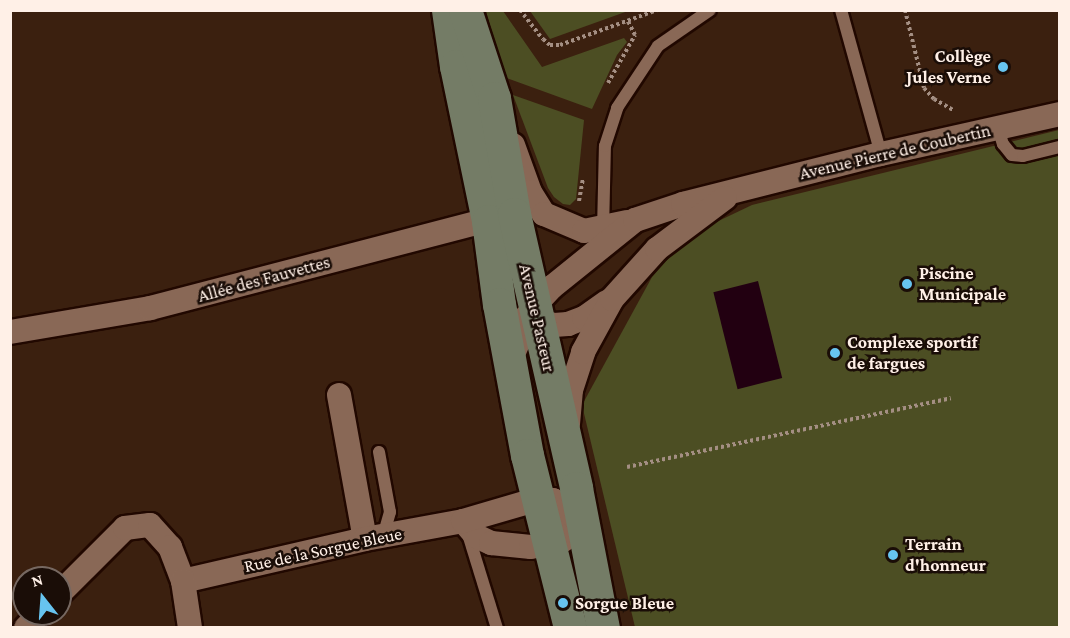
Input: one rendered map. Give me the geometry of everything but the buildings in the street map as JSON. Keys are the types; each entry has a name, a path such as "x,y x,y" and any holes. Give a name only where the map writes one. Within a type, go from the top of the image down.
{"main road":[{"name":"Avenue Pasteur","path":"448,10 456,66 498,224 533,316 566,447 603,627"},
{"name":"Avenue Pasteur","path":"465,10 494,98 498,224 510,361 538,499 570,627"}],"street":[{"path":"494,98 530,192 544,214 584,231 603,236"},
{"name":"Avenue Pierre de Coubertin","path":"510,361 533,316 552,287 603,236 635,220 683,204 881,154 1059,114"},
{"name":"Avenue Pierre de Coubertin","path":"566,447 571,390 583,352 612,299 657,249 731,193"},
{"name":"Allée des Fauvettes","path":"10,332 150,308 498,224"},
{"name":"Avenue Pierre de Coubertin","path":"533,316 554,325 568,324 584,318 612,299"},
{"path":"339,395 374,538"},
{"path":"463,520 476,536 490,543 531,547 563,540 578,510 553,500 538,499"},
{"name":"Rue de la Sorgue Bleue","path":"183,581 463,520 538,499"},
{"path":"72,581 125,528 150,525 170,548 183,581 190,627"}],"lane":[{"path":"603,236 605,146 617,108 658,46 710,10"},
{"path":"841,10 881,154"},
{"path":"998,128 1003,144 1012,155 1023,156 1059,147"},
{"path":"374,538 390,512 380,452"},
{"path":"463,520 497,627"}],"path":[{"path":"520,10 543,39 550,45 560,45 657,10"},
{"path":"904,10 924,88 941,104 959,111"},
{"path":"627,467 951,398"}],"green space":[{"path":"486,11 503,11 542,67 624,38 627,42 617,55 592,109 504,77"},
{"path":"530,11 628,11 550,39"},
{"path":"513,95 584,120 576,199 570,205 563,204 548,188"},
{"name":"Complexe sportif de fargues","path":"1059,130 1059,627 635,627 582,405 652,277 674,252 710,225 752,205"}],"shaded area":[{"path":"758,281 782,378 738,389 713,292"}],"place":[{"name":"Collège Jules Verne","path":"1003,67"},
{"name":"Piscine Municipale","path":"907,284"},
{"name":"Complexe sportif de fargues","path":"835,353"},
{"name":"Terrain d'honneur","path":"893,555"},
{"name":"Sorgue Bleue","path":"563,603"}]}
